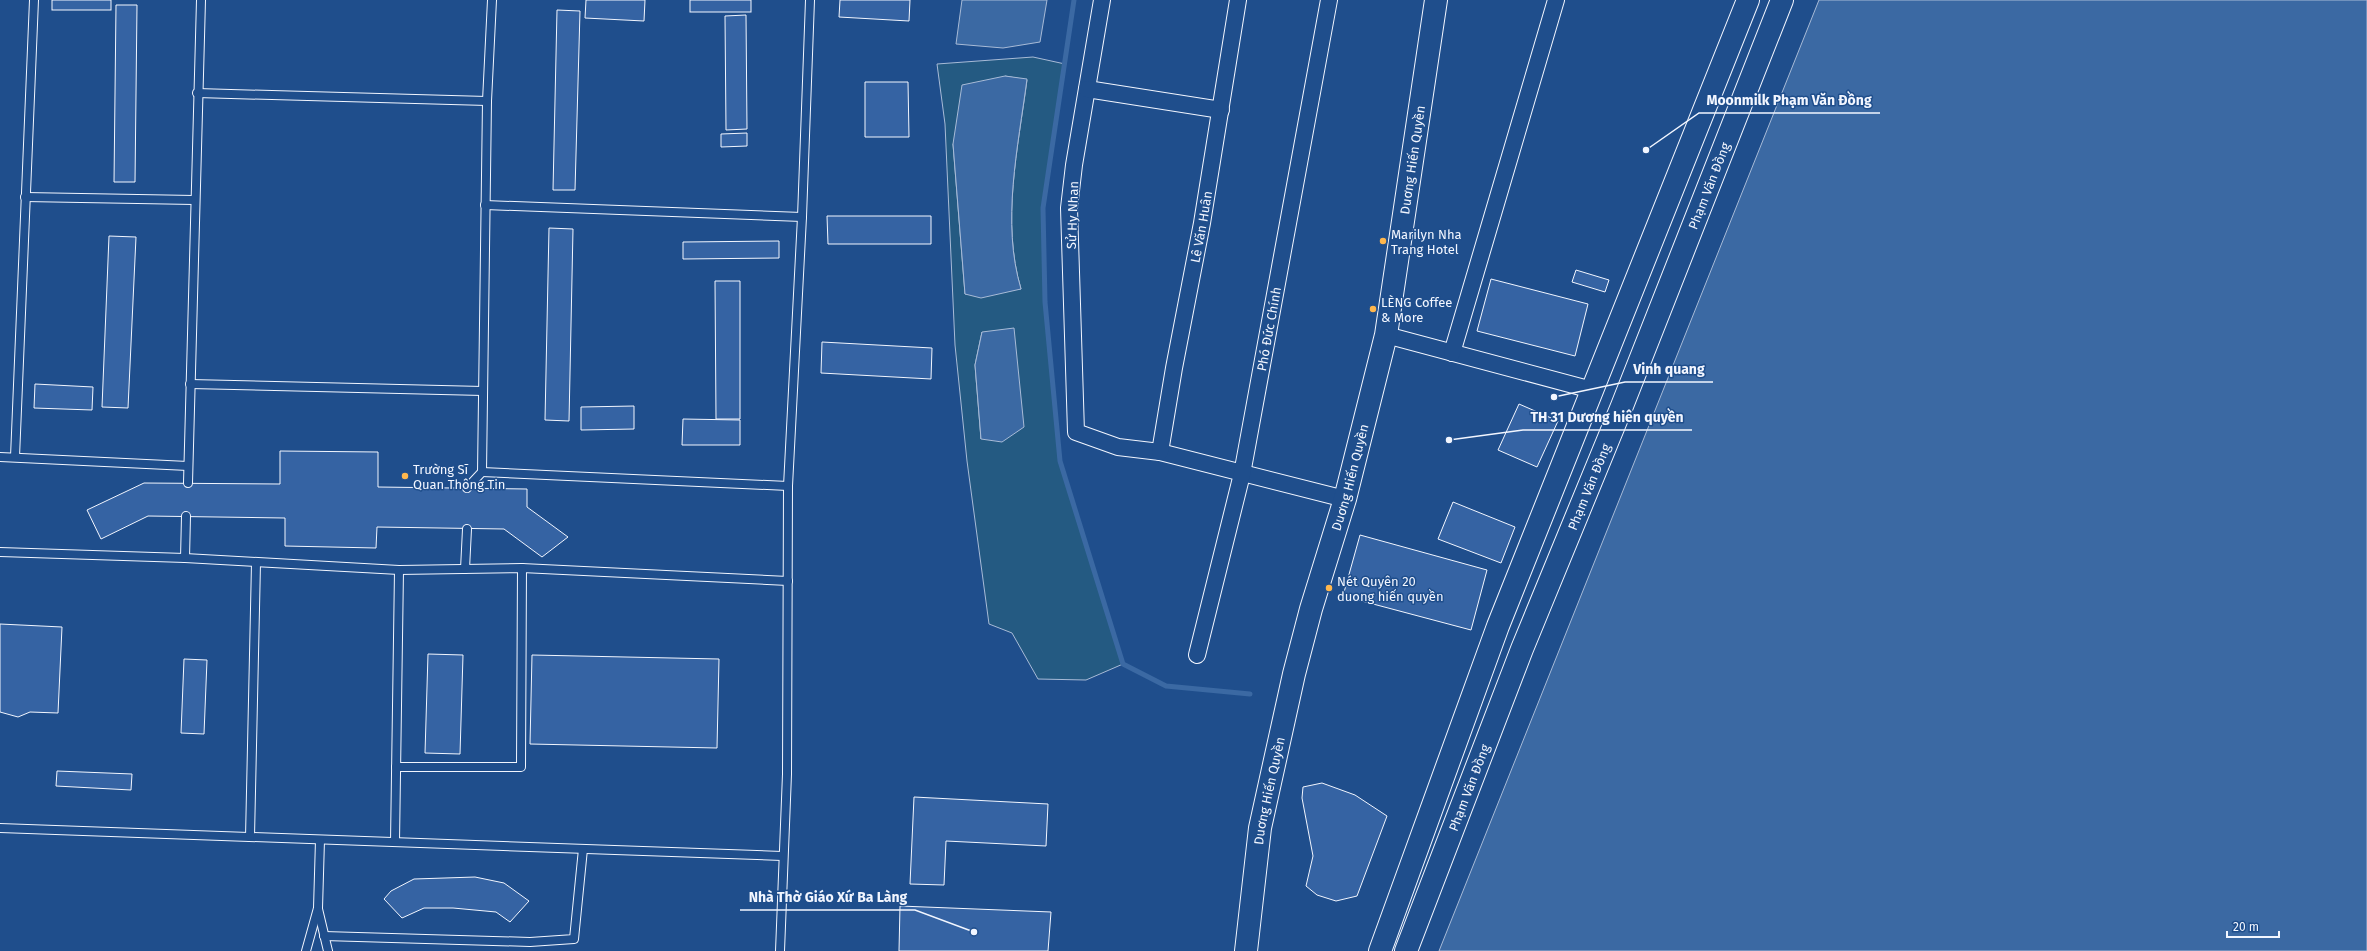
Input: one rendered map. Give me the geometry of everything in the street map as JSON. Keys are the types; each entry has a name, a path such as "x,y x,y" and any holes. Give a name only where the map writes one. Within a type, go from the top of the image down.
{"main road":[{"name":"Duơng Hiến Quyền","path":"1246,951 1260,828 1294,674 1311,609 1345,499 1386,335 1436,0"},
{"name":"Phạm Văn Đồng","path":"1380,951 1498,626 1748,0"},
{"name":"Phạm Văn Đồng","path":"1406,951 1522,649 1622,406 1782,0"}],"street":[{"name":"Sử Hy Nhan","path":"1102,0 1069,208 1076,432 1118,447 1160,452"},
{"name":"Lê Văn Huân","path":"1160,452 1221,110 1238,0"},
{"name":"Phó Đức Chính","path":"1197,655 1242,474 1330,0"},
{"path":"1452,353 1556,0"},
{"path":"1087,89 1221,110"},
{"path":"1386,335 1592,390"},
{"path":"1160,452 1345,499"}],"lane":[{"path":"15,458 24,197 34,0"},
{"path":"188,483 194,200 201,0"},
{"path":"467,488 482,472 487,101 492,0"},
{"path":"780,951 782,856 786,774 788,486 802,217 810,0"},
{"path":"197,94 487,101"},
{"path":"24,197 194,200"},
{"path":"486,205 802,217"},
{"path":"190,384 483,391"},
{"path":"0,457 188,466"},
{"path":"482,472 788,486"},
{"path":"185,558 186,516"},
{"path":"465,569 467,529"},
{"path":"0,552 185,558 399,570 522,568 788,581"},
{"path":"250,837 256,563"},
{"path":"396,767 521,767 522,568"},
{"path":"395,842 399,570"},
{"path":"0,828 782,856"},
{"path":"320,840 318,908 328,951"},
{"path":"324,936 530,942 574,939 583,849"},
{"path":"306,951 318,908"}],"shaded area":[{"path":"962,0 1047,0 1040,42 1003,48 956,44"},
{"path":"1819,0 2367,0 2367,951 1439,951"},
{"path":"1033,57 1065,64 1043,208 1045,302 1060,461 1123,664 1086,680 1038,679 1012,633 989,624 967,461 955,345 945,124 937,64","holes":["1005,76 1027,80 1016,158 1012,211 1012,238 1015,264 1021,289 965,294 953,144","982,332 981,439 975,365"]},
{"path":"1005,76 1027,79 1016,158 1012,211 1012,238 1015,264 1021,289 981,298 965,294 953,144 962,85"},
{"path":"1014,328 1024,427 1002,442 981,439 975,365 982,332"}],"building":[{"path":"52,0 111,0 111,10 52,10"},
{"path":"586,0 645,0 644,21 585,18"},
{"path":"690,0 751,0 751,12 690,12"},
{"path":"840,0 910,0 909,21 839,17"},
{"path":"116,5 137,5 135,182 114,182"},
{"path":"557,10 580,11 575,190 553,190"},
{"path":"746,15 747,129 726,130 725,16"},
{"path":"865,82 908,82 909,137 865,137"},
{"path":"747,133 747,146 721,147 721,134"},
{"path":"827,216 931,216 931,244 828,244"},
{"path":"549,228 573,229 569,421 545,420"},
{"path":"109,236 136,237 128,408 102,407"},
{"path":"779,241 779,258 683,259 683,242"},
{"path":"1576,270 1609,280 1605,292 1572,282"},
{"path":"1491,279 1588,304 1575,356 1477,331"},
{"path":"715,281 740,281 740,419 716,419"},
{"path":"822,342 932,348 931,379 821,373"},
{"path":"35,384 93,387 92,410 34,408"},
{"path":"1519,404 1558,421 1537,467 1498,450"},
{"path":"634,406 634,429 581,430 581,407"},
{"path":"683,419 740,420 740,445 682,445"},
{"path":"280,451 378,452 378,487 527,489 527,507 568,537 542,557 504,529 377,527 376,548 285,546 285,518 148,516 101,539 87,510 144,483 280,484"},
{"path":"1453,502 1515,527 1501,563 1438,539"},
{"path":"1360,535 1487,570 1471,630 1343,596"},
{"path":"0,624 62,627 58,713 30,712 18,717 0,712"},
{"path":"428,654 463,655 460,754 425,753"},
{"path":"532,655 719,659 717,748 530,744"},
{"path":"184,659 207,660 204,734 181,733"},
{"path":"57,771 132,774 131,790 56,786"},
{"path":"1322,783 1355,795 1387,816 1357,896 1336,901 1317,895 1306,886 1313,856 1302,798 1303,787"},
{"path":"914,797 1048,804 1046,846 946,841 944,885 910,884"},
{"path":"475,877 504,883 529,901 510,922 496,912 453,908 424,908 402,918 384,899 391,891 414,879"},
{"path":"900,906 1051,912 1048,951 899,951"}],"waterway":[{"path":"1074,0 1043,208 1045,302 1060,461 1123,664 1166,686 1250,694"}],"place":[{"name":"Moonmilk Phạm Văn Đồng","path":"1646,150"},
{"name":"Marilyn Nha Trang Hotel","path":"1383,241"},
{"name":"LÈNG Coffee & More","path":"1373,309"},
{"name":"Vinh quang","path":"1554,397"},
{"name":"TH 31 Dương hiên quyền","path":"1449,440"},
{"name":"Trường Sĩ Quan Thông Tin","path":"405,476"},
{"name":"Nét Quyên 20 duong hiến quyền","path":"1329,588"},
{"name":"Nhà Thờ Giáo Xứ Ba Làng","path":"974,932"}]}
